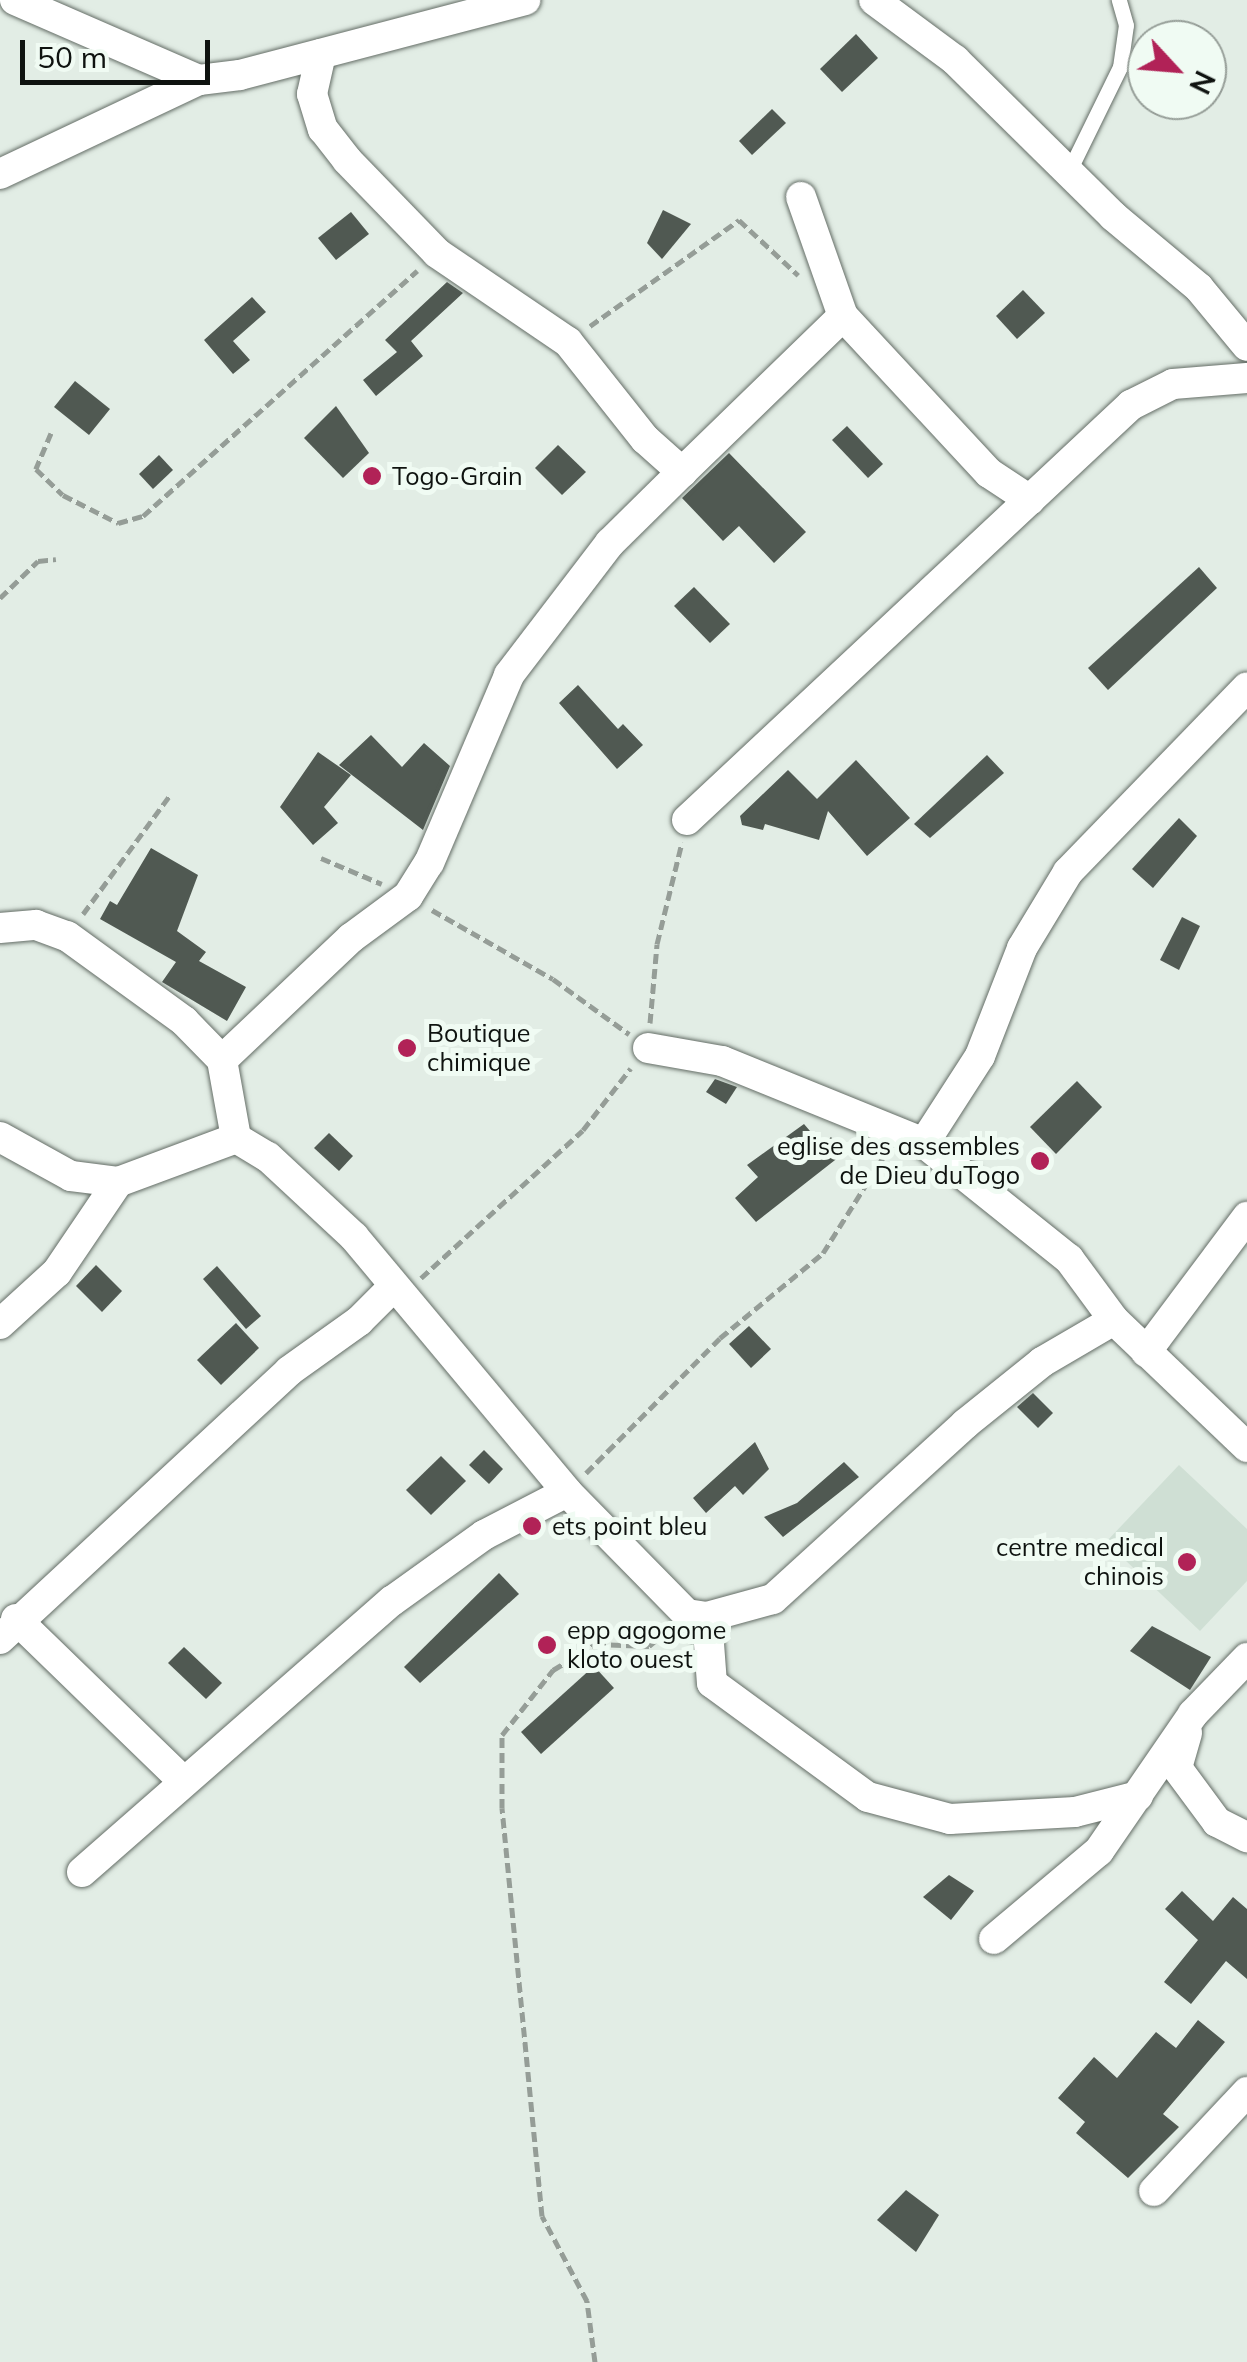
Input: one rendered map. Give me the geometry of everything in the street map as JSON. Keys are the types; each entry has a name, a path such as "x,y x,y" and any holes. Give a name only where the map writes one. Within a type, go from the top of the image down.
{"street":[{"path":"16,0 199,80"},
{"path":"0,174 199,80 321,54 525,0"},
{"path":"874,0 955,60 1068,173 1199,288 1247,346"},
{"path":"321,54 312,94 322,129 438,252 568,342 645,439 682,472"},
{"path":"801,197 843,316 989,473 1030,500"},
{"path":"222,1060 350,938 408,896 429,864 508,674 610,543 843,316"},
{"path":"687,820 1131,404 1173,384 1247,378"},
{"path":"924,1143 974,1066 1022,948 1068,872 1247,688"},
{"path":"0,928 36,925 66,936 184,1021 222,1060 236,1138 311,1193 402,1293 567,1492 697,1616 712,1684 868,1797 950,1819 1075,1812 1138,1796"},
{"path":"648,1048 722,1061 924,1143 1069,1259 1114,1320 1247,1446"},
{"path":"0,1138 71,1176 118,1182 236,1138"},
{"path":"0,1324 66,1261 118,1182"},
{"path":"1146,1352 1233,1254 1247,1218"},
{"path":"183,1781 8,1629 57,1590 289,1371 402,1293"},
{"path":"697,1616 773,1599 802,1578 965,1424 1042,1362 1114,1320"},
{"path":"82,1872 392,1601 484,1536 567,1492"},
{"path":"994,1939 1099,1851 1192,1714 1247,1658"},
{"path":"1192,1714 1177,1768 1217,1822 1247,1837"},
{"path":"1154,2191 1247,2092"}],"lane":[{"path":"1068,173 1120,67 1126,25 1119,0"}],"path":[{"path":"568,342 739,220 804,280"},
{"path":"51,432 36,469 63,494 118,523 142,516 438,252"},
{"path":"0,598 38,562 56,559"},
{"path":"66,936 170,794"},
{"path":"402,1293 448,1250 495,1216 583,1130 648,1048 657,944 687,820"},
{"path":"321,858 408,896 553,978 648,1048"},
{"path":"567,1492 720,1338 823,1254 885,1153 924,1143"},
{"path":"595,2362 587,2301 542,2216 502,1808 502,1735 554,1670 596,1644 648,1646 697,1616"}],"shaded area":[{"name":"centre medical chinois","path":"1179,1465 1247,1529 1247,1581 1200,1631 1106,1542"}],"building":[{"path":"856,34 878,58 842,92 820,69"},
{"path":"772,109 786,123 752,155 739,141"},
{"path":"663,210 691,224 662,259 647,243"},
{"path":"351,212 369,234 336,260 318,238"},
{"path":"447,282 463,293 411,341 423,356 376,396 363,380 397,352 385,340"},
{"path":"1023,290 1045,313 1017,339 996,316"},
{"path":"252,297 266,312 233,341 250,360 233,374 204,340"},
{"path":"75,381 110,409 89,435 54,407"},
{"path":"336,406 369,453 343,478 304,438"},
{"path":"847,426 883,464 868,478 832,440"},
{"path":"558,445 586,472 562,495 535,468"},
{"path":"729,453 806,532 774,563 739,526 723,541 682,498"},
{"path":"159,455 173,470 153,489 139,474"},
{"path":"1199,567 1217,588 1108,690 1088,668"},
{"path":"694,587 730,624 710,643 674,606"},
{"path":"578,685 618,729 623,724 643,745 617,769 559,703"},
{"path":"371,735 402,767 424,743 450,766 423,830 339,765"},
{"path":"318,752 351,775 324,807 338,823 313,845 280,807"},
{"path":"987,755 1004,773 930,838 914,824"},
{"path":"856,760 910,818 867,856 828,811 819,840 765,824 763,830 742,825 740,816 788,770 817,799"},
{"path":"1179,818 1197,836 1153,888 1132,869"},
{"path":"151,848 198,875 177,931 206,952 199,961 246,987 227,1021 162,982 176,962 100,919 110,901 117,905"},
{"path":"1182,917 1200,926 1179,970 1160,960"},
{"path":"715,1079 737,1087 726,1104 706,1092"},
{"path":"1077,1081 1102,1107 1056,1154 1030,1127"},
{"path":"804,1124 822,1145 831,1137 844,1153 756,1222 735,1198 758,1177 747,1165"},
{"path":"329,1133 353,1156 339,1171 314,1148"},
{"path":"96,1265 122,1291 102,1312 76,1286"},
{"path":"217,1266 261,1316 246,1329 203,1279"},
{"path":"236,1323 259,1348 221,1385 197,1360"},
{"path":"749,1326 771,1349 751,1368 729,1344"},
{"path":"1033,1393 1053,1413 1038,1428 1017,1407"},
{"path":"755,1442 769,1469 743,1495 735,1486 706,1513 693,1498"},
{"path":"484,1450 503,1469 489,1484 469,1465"},
{"path":"441,1456 466,1481 431,1515 406,1490"},
{"path":"844,1462 859,1477 783,1537 764,1517 797,1503"},
{"path":"499,1573 519,1594 420,1683 404,1667"},
{"path":"1152,1626 1211,1657 1190,1690 1130,1651"},
{"path":"184,1647 222,1683 206,1699 168,1663"},
{"path":"594,1666 614,1688 541,1754 521,1732"},
{"path":"949,1875 974,1891 951,1920 923,1897"},
{"path":"1182,1891 1213,1921 1233,1897 1247,1909 1247,1979 1226,1961 1191,2004 1164,1982 1198,1940 1165,1909"},
{"path":"1198,2020 1225,2042 1163,2114 1179,2127 1128,2178 1076,2133 1085,2122 1058,2098 1094,2057 1117,2078 1156,2032 1176,2048"},
{"path":"906,2190 939,2215 916,2252 877,2220"}],"place":[{"name":"Togo-Grain","path":"372,476"},
{"name":"Boutique chimique","path":"407,1048"},
{"name":"eglise des assembles de Dieu duTogo","path":"1040,1161"},
{"name":"ets point bleu","path":"532,1526"},
{"name":"centre medical chinois","path":"1187,1562"},
{"name":"epp agogome kloto ouest","path":"547,1645"}]}
